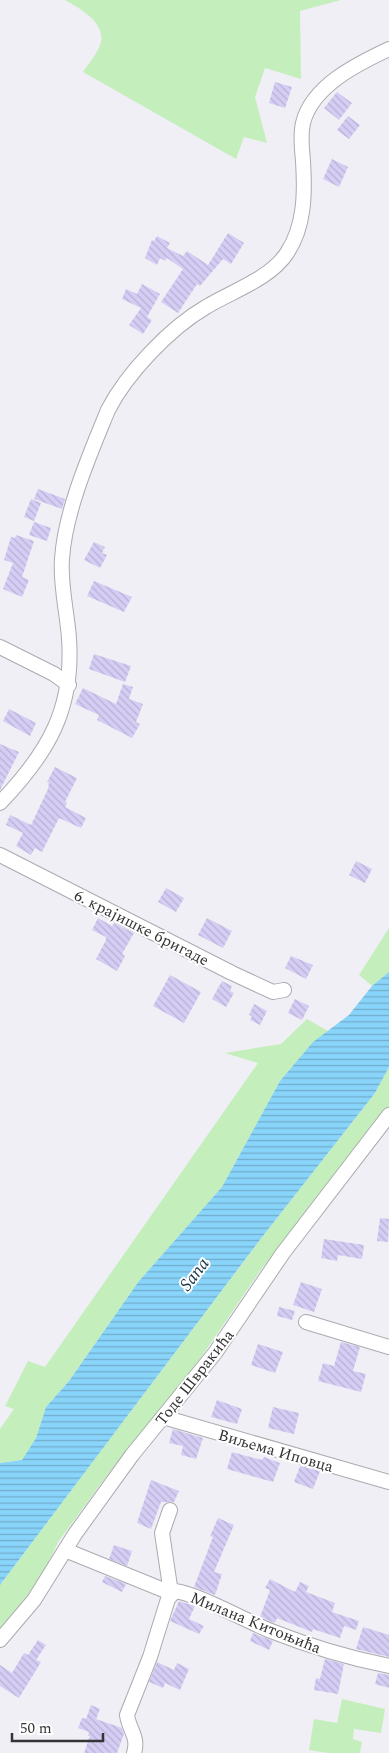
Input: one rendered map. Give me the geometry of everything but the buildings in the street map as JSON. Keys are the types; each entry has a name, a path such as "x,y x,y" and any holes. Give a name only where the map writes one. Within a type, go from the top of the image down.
{"street":[{"path":"0,803 36,763 48,745 56,728 69,685 69,638 61,574 62,558 69,520 108,410 116,393 136,367 204,307 268,271 288,252 299,225 303,206 305,189 302,125 306,113 313,102 334,81 389,49"},
{"path":"0,647 45,669 69,685"},
{"name":"6. крајишке бригаде","path":"0,855 232,973 273,992 284,990"},
{"name":"Тоде Швракића","path":"0,1640 34,1600 65,1550 132,1455 215,1353 283,1253 389,1115"},
{"path":"306,1322 389,1347"},
{"name":"Виљема Иповца","path":"162,1417 389,1482"},
{"path":"170,1510 162,1533 171,1594"},
{"path":"65,1550 171,1594"},
{"name":"Милана Китоњића","path":"134,1753 137,1745 136,1736 128,1715 171,1594 180,1592 272,1631 326,1650 389,1666"}],"green space":[{"path":"65,0 341,0 300,11 301,79 265,68 255,97 267,143 244,137 236,159 83,72 98,50 101,35 99,28 90,16"},
{"path":"389,928 389,972 372,986 359,975"},
{"path":"307,1019 328,1031 310,1046 280,1081 222,1187 139,1281 69,1381 46,1407 36,1438 22,1460 0,1463 0,1429 14,1409 5,1406 28,1361 45,1367 258,1063 225,1053 281,1044"},
{"path":"389,1067 389,1113 327,1184 260,1271 191,1372 111,1470 58,1542 45,1571 0,1632 0,1585 259,1241 375,1093"},
{"path":"342,1699 385,1709 381,1733 354,1729 353,1739 362,1742 360,1753 328,1753 309,1750 314,1719 337,1723"}],"water":[{"name":"Sana","path":"389,972 389,1067 375,1093 259,1241 0,1585 0,1463 22,1460 36,1438 46,1407 69,1381 139,1281 222,1187 280,1081 313,1042 349,1015 372,986"}]}
